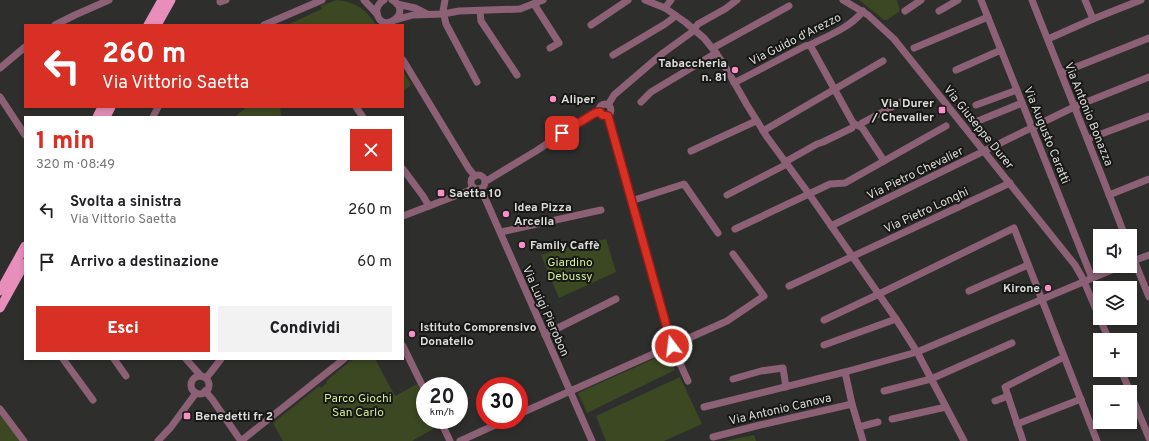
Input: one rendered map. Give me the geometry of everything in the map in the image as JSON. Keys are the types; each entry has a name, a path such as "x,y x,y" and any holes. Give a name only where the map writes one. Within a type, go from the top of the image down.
{"main road":[{"path":"149,24 162,0"},
{"path":"158,24 171,0"},
{"path":"0,291 24,248"},
{"path":"0,308 24,265"}],"street":[{"path":"57,24 96,3 109,0"},
{"path":"269,24 279,22 322,0"},
{"path":"364,0 384,22 394,22 413,15 443,14 480,10 520,9 543,0"},
{"path":"380,24 378,6 384,0"},
{"path":"445,0 442,11 446,24 477,82"},
{"path":"591,25 628,0"},
{"path":"645,0 665,8 675,15 704,38 714,51 726,68 756,121 879,294 917,352 946,407 961,440"},
{"path":"665,8 671,0"},
{"path":"608,105 614,95 663,53 692,32 698,24 725,9 737,0"},
{"name":"Via Giuseppe Durer","path":"843,0 863,11 894,39 1075,265 1084,281 1105,333"},
{"path":"905,11 921,0"},
{"path":"939,11 958,0"},
{"name":"Via Augusto Caratti","path":"981,0 1092,278"},
{"name":"Via Antonio Bonazza","path":"1032,0 1122,229"},
{"path":"1085,0 1093,19"},
{"path":"1118,0 1121,8"},
{"path":"1048,39 1141,0"},
{"path":"394,2 399,9 399,14 394,22"},
{"path":"394,2 429,14"},
{"path":"534,4 559,43 550,48"},
{"path":"641,102 651,92 714,51 790,6"},
{"path":"480,10 481,21 517,75"},
{"name":"Via Guido d'Arezzo","path":"734,82 849,24 863,11"},
{"path":"613,55 665,24 675,15"},
{"path":"914,48 988,17"},
{"path":"1061,73 1149,38"},
{"path":"810,45 834,90 857,125 863,129 884,161"},
{"path":"0,68 24,48"},
{"path":"956,70 1001,50"},
{"path":"763,131 883,61"},
{"path":"404,62 471,172 475,176"},
{"name":"Via Pietro Chevalier","path":"831,226 1074,107 1149,77"},
{"path":"976,105 1017,90"},
{"path":"0,97 24,134"},
{"path":"727,194 786,163 817,144 862,123 901,102"},
{"path":"973,123 1022,103"},
{"path":"600,112 600,108 603,105 608,105"},
{"path":"608,105 611,108 611,112 608,116 672,346 688,381"},
{"path":"600,112 602,115 608,116"},
{"path":"485,180 488,180 589,116 600,112"},
{"path":"1088,139 1149,116"},
{"path":"691,151 756,121"},
{"path":"735,229 830,184 845,183 946,126"},
{"path":"404,170 429,206"},
{"path":"473,187 471,181 475,176 482,176 485,180"},
{"path":"1109,195 1149,179"},
{"path":"473,187 481,189 484,186 485,180"},
{"name":"Via Pietro Longhi","path":"789,286 1010,183"},
{"path":"631,201 684,184 718,233"},
{"path":"404,216 468,191 473,187"},
{"name":"Via Luigi Pierobon","path":"481,189 592,441"},
{"path":"501,232 601,210"},
{"path":"824,320 1014,228 1097,441"},
{"path":"528,410 727,321 764,296 733,254"},
{"path":"1137,259 1149,255"},
{"path":"969,291 1028,265"},
{"path":"1137,272 1149,297"},
{"path":"704,407 845,372 917,352 1104,273"},
{"path":"545,335 616,299"},
{"path":"824,345 896,319"},
{"path":"884,391 931,380 1012,342"},
{"path":"404,348 418,377"},
{"path":"1020,440 1017,424 1004,387 1064,357"},
{"path":"64,360 93,400"},
{"path":"115,360 126,376"},
{"path":"185,360 193,379 191,387 192,390 196,393 205,392"},
{"path":"186,360 203,377 208,385 205,392"},
{"path":"193,379 197,376 203,377 211,372 220,360"},
{"path":"205,392 212,399 241,441 343,360"},
{"path":"733,379 761,371 783,368 786,387"},
{"path":"845,372 852,404 863,441"},
{"path":"1124,377 1149,438"},
{"path":"158,441 175,422 196,393"},
{"path":"994,401 1008,396"},
{"path":"1017,424 1081,400"},
{"name":"Via Antonio Canova","path":"713,437 852,404"},
{"path":"892,419 946,407"},
{"path":"0,409 24,441"},
{"path":"859,427 878,422"},
{"path":"444,429 450,441"},
{"path":"460,441 486,429"}],"green space":[{"path":"337,0 349,2 360,7 375,24 289,24 322,9 321,6"},
{"path":"859,0 897,0 900,11 887,20 884,20"},
{"path":"404,73 411,85 404,90"},
{"path":"246,108 280,108 281,116 235,116"},
{"name":"Giardino Debussy","path":"606,239 616,272 559,298 541,255 564,248"},
{"path":"667,353 675,370 587,413 578,393"},
{"name":"Parco Giochi San Carlo","path":"352,360 376,360 395,396 416,385 416,429 433,429 412,441 283,441 273,423 319,386 321,388 327,383 326,381"},
{"path":"680,377 702,424 664,441 606,441 596,416"},
{"path":"0,415 20,441 0,441"},
{"path":"754,435 756,441 725,441"}],"place":[{"name":"Tabaccheria n. 81","path":"735,70"},
{"name":"Aliper","path":"553,99"},
{"name":"Via Durer / Chevalier","path":"942,110"},
{"name":"Saetta 10","path":"441,193"},
{"name":"Idea Pizza Arcella","path":"506,214"},
{"name":"Family Caffè","path":"522,245"},
{"name":"Kirone","path":"1048,288"},
{"name":"Istituto Comprensivo Donatello","path":"412,334"},
{"name":"Benedetti fr 2","path":"187,416"}],"route":[{"path":"562,133 595,113 600,112 604,116 608,116 672,346"}]}
